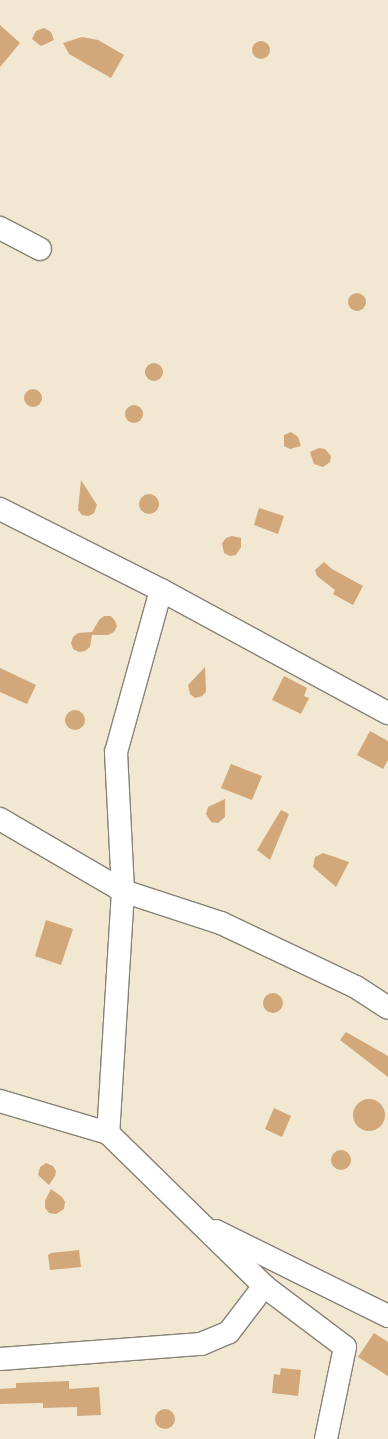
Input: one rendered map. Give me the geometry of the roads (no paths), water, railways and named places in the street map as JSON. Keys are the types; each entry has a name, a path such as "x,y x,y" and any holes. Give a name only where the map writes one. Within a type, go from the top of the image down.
{"street":[{"path":"0,228 40,249"},
{"path":"0,508 161,590 388,713"},
{"path":"108,1133 123,891 116,752 161,590"},
{"path":"0,819 123,891 220,923 356,987 388,1008"},
{"path":"0,1101 108,1133 264,1286 346,1347 326,1439"},
{"path":"199,1222 388,1316"},
{"path":"0,1359 201,1344 229,1332 264,1286"}]}
